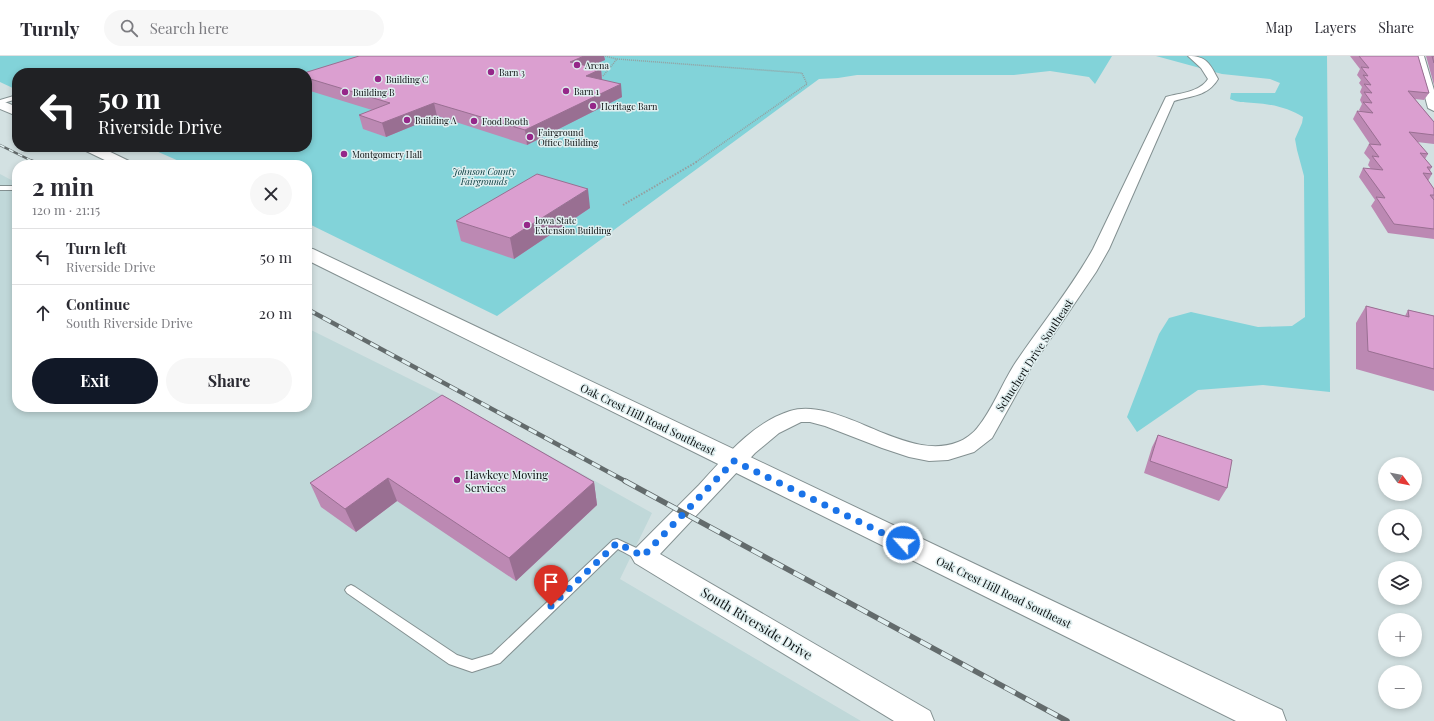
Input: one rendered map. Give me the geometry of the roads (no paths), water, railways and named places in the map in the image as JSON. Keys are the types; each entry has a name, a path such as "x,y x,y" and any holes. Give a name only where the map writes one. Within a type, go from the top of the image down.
{"main road":[{"path":"0,103 12,109"},
{"path":"99,152 116,160"},
{"name":"Oak Crest Hill Road Southeast","path":"312,255 1270,721"}],"street":[{"name":"Schuchert Drive Southeast","path":"643,556 734,461 761,436 778,423 799,415 817,417 850,426 897,446 920,453 950,453 962,449 977,441 985,433 1024,366 1088,272 1101,249 1170,99 1201,91 1210,86 1213,79 1209,71 1204,64 1193,56"},
{"path":"1420,56 1431,88 1434,108"},
{"name":"South Riverside Drive","path":"643,556 920,721"}],"lane":[{"path":"0,103 12,99"},
{"path":"0,188 12,188"},
{"path":"351,590 453,660 472,666 496,659 617,543 643,556"}],"railway":[{"path":"0,145 12,151"},
{"path":"14,152 30,160"},
{"path":"312,312 627,482"},
{"path":"625,481 1067,721"}],"place":[{"name":"Arena","path":"577,65"},
{"name":"Barn 3","path":"491,72"},
{"name":"Building C","path":"378,79"},
{"name":"Barn 1","path":"566,91"},
{"name":"Building B","path":"345,92"},
{"name":"Heritage Barn","path":"593,106"},
{"name":"Building A","path":"407,120"},
{"name":"Food Booth","path":"474,121"},
{"name":"Fairground Office Building","path":"530,137"},
{"name":"Montgomery Hall","path":"344,154"},
{"name":"Iowa State Extension Building","path":"527,225"},
{"name":"Hawkeye Moving Services","path":"457,480"}],"park label":[{"name":"Johnson County Fairgrounds","path":"484,176"}]}
